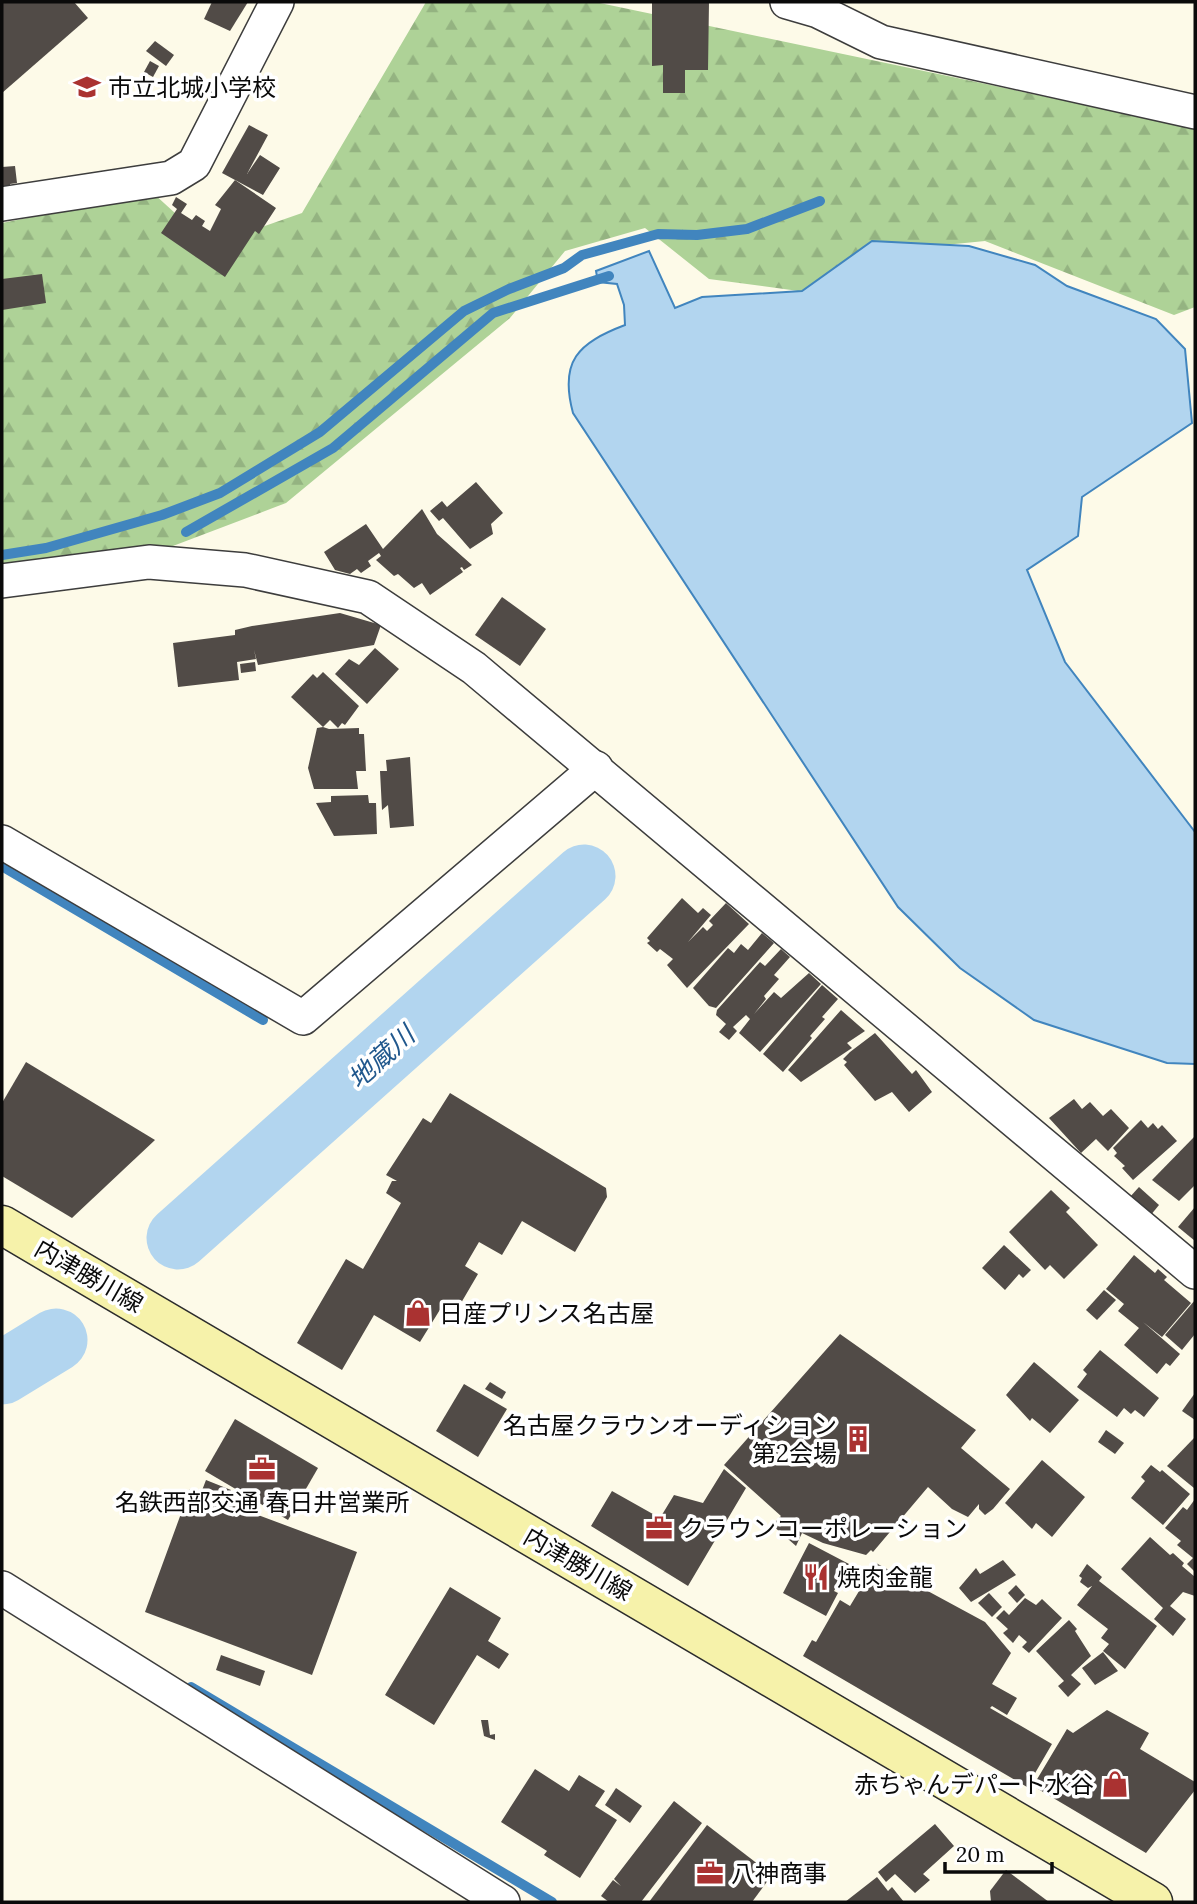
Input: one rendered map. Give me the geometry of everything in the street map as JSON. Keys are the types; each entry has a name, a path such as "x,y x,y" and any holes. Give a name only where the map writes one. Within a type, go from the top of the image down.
{"main road":[{"name":"内津勝川線","path":"2,1225 1153,1902"}],"street":[{"path":"2,204 171,178 194,164 277,2"},
{"path":"787,2 818,11 881,42 1195,112"},
{"path":"2,581 149,562 245,570 368,597 474,668 1195,1272"},
{"path":"2,842 303,1018 596,768"},
{"path":"2,1588 503,1902"}],"green space":[{"path":"426,2 595,2 1195,128 1195,307 1174,315 985,241 874,252 806,292 709,279 645,228 565,251 510,318 286,503 165,549 2,566 2,223 153,193 210,245 302,213"}],"water":[{"path":"872,241 969,246 1035,265 1067,286 1156,319 1185,349 1192,423 1082,497 1078,536 1027,570 1065,662 1195,832 1195,1064 1167,1063 1034,1020 960,968 898,907 573,413 569,380 576,356 595,339 625,325 624,305 617,284 598,282 596,271 649,251 675,308 702,297 802,291"}],"building":[{"path":"2,2 74,2 88,18 2,93"},
{"path":"212,2 248,2 230,31 204,19"},
{"path":"652,2 709,2 708,70 685,70 685,93 663,93 663,65 652,66"},
{"path":"155,41 174,55 166,66 146,51"},
{"path":"150,61 159,66 153,77 144,72"},
{"path":"249,125 268,135 247,174 260,155 280,168 263,195 222,173"},
{"path":"15,166 17,183 10,184 10,190 2,191 2,167"},
{"path":"235,180 276,208 259,234 255,231 225,277 161,233 177,209 172,205 176,197 187,204 181,213 192,220 196,215 205,221 202,226 210,231 221,209 215,205"},
{"path":"42,274 46,303 2,310 2,279"},
{"path":"476,482 503,513 491,524 493,534 470,549 443,518 439,521 430,511 442,501 447,507"},
{"path":"422,509 437,534 472,565 464,570 460,568 463,572 430,595 422,583 414,588 398,574 394,576 376,560 381,556 379,553 368,561 371,566 361,573 357,569 350,574 335,570 324,552 366,524 383,549"},
{"path":"502,597 546,629 520,666 475,635"},
{"path":"340,613 381,625 374,645 258,665 254,650 256,659 237,662 239,680 178,687 173,643 235,635 235,630 252,626"},
{"path":"375,648 399,669 367,704 335,674 349,659 359,665"},
{"path":"255,662 256,671 241,673 240,664"},
{"path":"323,672 359,706 345,725 342,723 338,728 330,720 323,727 291,697 313,674 317,678"},
{"path":"317,728 359,728 359,734 364,734 366,771 356,771 358,789 314,789 308,768"},
{"path":"410,757 414,826 390,828 388,805 382,810 380,771 387,771 386,760"},
{"path":"368,795 369,803 376,803 377,834 334,836 316,803 331,802 331,796"},
{"path":"682,898 698,913 703,908 711,915 688,942 703,927 707,931 713,925 709,921 726,903 749,924 687,988 667,965 673,959 660,949 657,952 647,943 650,941 647,938"},
{"path":"762,933 774,943 716,1008 709,1006 693,988 728,948 734,953 741,944 748,950"},
{"path":"781,949 790,957 774,975 779,979 764,996 766,999 754,1014 774,992 781,998 809,973 821,984 760,1052 739,1033 750,1019 746,1015 733,1027 737,1031 729,1040 719,1032 726,1024 716,1015 717,1010 760,962 765,966"},
{"path":"822,985 838,999 822,1017 825,1019 810,1036 812,1038 783,1072 763,1054"},
{"path":"841,1010 865,1031 847,1043 852,1048 801,1082 788,1070"},
{"path":"875,1033 912,1074 916,1070 932,1092 909,1112 892,1092 875,1101 844,1065 847,1062 843,1059"},
{"path":"26,1062 155,1140 72,1218 2,1176 2,1103"},
{"path":"450,1093 606,1188 607,1197 575,1252 522,1221 502,1255 479,1242 465,1266 478,1274 454,1315 441,1308 420,1342 374,1315 342,1370 297,1343 346,1259 363,1269 401,1203 386,1193 392,1181 397,1181 386,1175 423,1118 431,1123"},
{"path":"1074,1099 1082,1109 1090,1102 1103,1116 1111,1109 1129,1128 1108,1151 1096,1139 1081,1153 1049,1118"},
{"path":"1141,1120 1148,1128 1153,1123 1158,1129 1162,1125 1177,1141 1133,1180 1122,1168 1125,1166 1114,1156 1117,1153 1113,1148"},
{"path":"1195,1136 1195,1185 1179,1201 1152,1180"},
{"path":"1139,1187 1159,1205 1150,1216 1129,1198"},
{"path":"1051,1190 1070,1208 1066,1212 1098,1245 1064,1279 1050,1265 1045,1270 1009,1232"},
{"path":"1195,1207 1195,1241 1178,1227"},
{"path":"1004,1245 1031,1270 1023,1278 1019,1274 1005,1290 982,1268"},
{"path":"1134,1255 1155,1273 1158,1269 1167,1277 1164,1280 1191,1303 1162,1337 1143,1322 1180,1354 1170,1366 1166,1363 1157,1374 1124,1345 1139,1328 1118,1311 1124,1304 1106,1289"},
{"path":"1104,1290 1116,1300 1097,1320 1086,1310"},
{"path":"1195,1300 1195,1334 1182,1350 1165,1335"},
{"name":"名古屋クラウンオーディション 第2会場","path":"840,1334 976,1430 961,1448 1010,1489 993,1509 985,1515 979,1509 979,1504 968,1517 952,1509 928,1487 873,1552 871,1550 866,1555 823,1543 802,1533 796,1546 772,1525 781,1516 724,1465"},
{"path":"1100,1350 1159,1398 1144,1417 1135,1410 1131,1414 1124,1408 1117,1417 1077,1387 1087,1374 1083,1370"},
{"path":"1034,1362 1079,1400 1050,1433 1032,1418 1030,1421 1006,1395"},
{"path":"490,1382 506,1392 502,1399 485,1389"},
{"path":"464,1384 507,1409 478,1457 436,1431"},
{"path":"1195,1393 1195,1420 1182,1411"},
{"name":"名鉄西部交通 春日井営業所","path":"235,1419 318,1468 288,1520 205,1471"},
{"path":"1106,1430 1124,1443 1115,1454 1098,1442"},
{"path":"1195,1437 1195,1486 1194,1488 1167,1466"},
{"path":"1042,1460 1085,1497 1052,1537 1036,1523 1032,1529 1005,1503"},
{"path":"1151,1465 1160,1472 1162,1470 1190,1494 1163,1525 1131,1498 1145,1481 1141,1477"},
{"name":"クラウンコーポレーション","path":"724,1469 746,1488 688,1586 591,1526 612,1491 660,1518 674,1495 703,1503"},
{"path":"206,1480 231,1490 226,1503 357,1552 312,1675 145,1612 190,1489 201,1493"},
{"path":"1195,1499 1195,1572 1187,1564 1193,1558 1177,1545 1181,1541 1165,1528 1183,1507 1187,1510"},
{"path":"1150,1537 1170,1555 1173,1553 1184,1563 1182,1566 1195,1577 1195,1596 1183,1592 1170,1606 1186,1619 1173,1636 1154,1619 1163,1608 1121,1569"},
{"name":"焼肉金龍","path":"809,1543 849,1564 834,1591 838,1593 826,1616 783,1593"},
{"path":"1003,1560 1016,1575 971,1602 959,1588 976,1568 980,1574"},
{"path":"876,1563 985,1622 1011,1653 992,1684 1017,1698 1007,1715 992,1706 990,1708 1052,1744 1027,1787 803,1656 812,1640 816,1642 840,1600 850,1606"},
{"path":"1087,1564 1102,1577 1099,1581 1157,1626 1125,1669 1103,1651 1109,1644 1101,1638 1108,1629 1077,1605 1092,1586 1088,1588 1080,1582 1082,1578 1079,1576"},
{"path":"1016,1585 1025,1595 1017,1603 1008,1593"},
{"path":"450,1587 501,1618 488,1641 509,1654 499,1669 477,1655 434,1725 385,1695"},
{"path":"989,1593 1002,1607 992,1617 978,1603"},
{"path":"1025,1598 1036,1605 1042,1599 1062,1618 1029,1653 1022,1647 1027,1642 1019,1635 1013,1643 1003,1633 1008,1629 996,1618 1004,1610 1009,1615"},
{"path":"1069,1620 1077,1629 1075,1631 1091,1656 1071,1675 1081,1684 1068,1697 1058,1686 1064,1681 1036,1651"},
{"path":"1103,1652 1118,1671 1095,1685 1082,1668"},
{"path":"221,1655 265,1671 260,1686 216,1670"},
{"name":"赤ちゃんデパート水谷","path":"1107,1710 1149,1733 1140,1749 1195,1782 1195,1790 1146,1853 1033,1786 1067,1729 1073,1733"},
{"path":"481,1720 488,1720 490,1735 495,1734 495,1740 484,1736"},
{"path":"535,1769 569,1791 579,1775 605,1791 595,1806 617,1820 580,1878 544,1855 547,1851 501,1822"},
{"path":"616,1788 642,1806 630,1823 605,1805"},
{"path":"674,1801 702,1823 641,1902 609,1902 601,1896 613,1880 621,1886 614,1879"},
{"path":"935,1824 954,1846 923,1874 930,1880 915,1893 895,1874 886,1882 878,1872"},
{"path":"707,1825 772,1875 752,1902 649,1902"},
{"path":"1006,1870 1049,1902 991,1902 990,1891"},
{"path":"877,1877 888,1891 892,1887 904,1902 845,1902"}],"waterway":[{"path":"2,555 46,548 162,515 220,493 320,432 464,311 509,289 564,268 582,255 658,234 697,235 747,229 820,201"},
{"path":"186,532 333,448 493,313 609,276"},
{"path":"2,866 263,1020"},
{"name":"地蔵川","path":"178,1238 584,876"},
{"name":"地蔵川","path":"2,1373 56,1340"},
{"path":"191,1687 552,1902"}],"place":[{"name":"市立北城小学校","path":"87,87"},
{"name":"日産プリンス名古屋","path":"418,1313"},
{"name":"名古屋クラウンオーディション 第2会場","path":"858,1439"},
{"name":"名鉄西部交通 春日井営業所","path":"262,1469"},
{"name":"クラウンコーポレーション","path":"659,1528"},
{"name":"焼肉金龍","path":"816,1577"},
{"name":"赤ちゃんデパート水谷","path":"1115,1784"},
{"name":"八神商事","path":"710,1873"}]}
